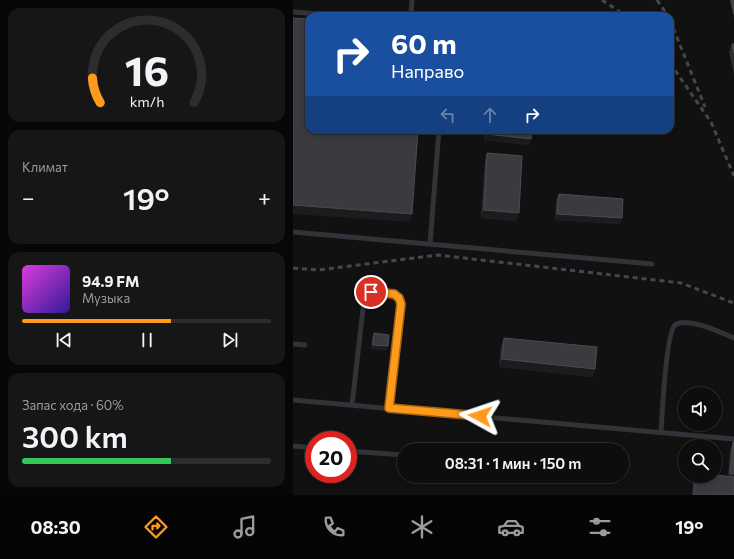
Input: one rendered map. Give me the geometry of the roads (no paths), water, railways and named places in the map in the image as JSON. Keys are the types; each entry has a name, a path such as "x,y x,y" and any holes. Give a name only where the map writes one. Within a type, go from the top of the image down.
{"lane":[{"path":"411,12 412,0"},
{"path":"293,12 305,13"},
{"path":"431,244 439,134"},
{"path":"293,232 652,264"},
{"path":"352,405 363,300 366,294 371,292 394,294 399,298 401,304 389,408"},
{"path":"661,432 668,349 672,329 676,325 682,323 692,323 714,329 734,338"},
{"path":"293,344 305,345"},
{"path":"293,400 734,439"},
{"path":"293,446 305,447"},
{"path":"357,452 397,454"}],"railway":[{"path":"602,0 620,12"},
{"path":"657,0 665,12"},
{"path":"674,30 705,107"},
{"path":"674,69 711,122 734,176"},
{"path":"293,268 318,270 438,255 681,283 734,303"}]}
